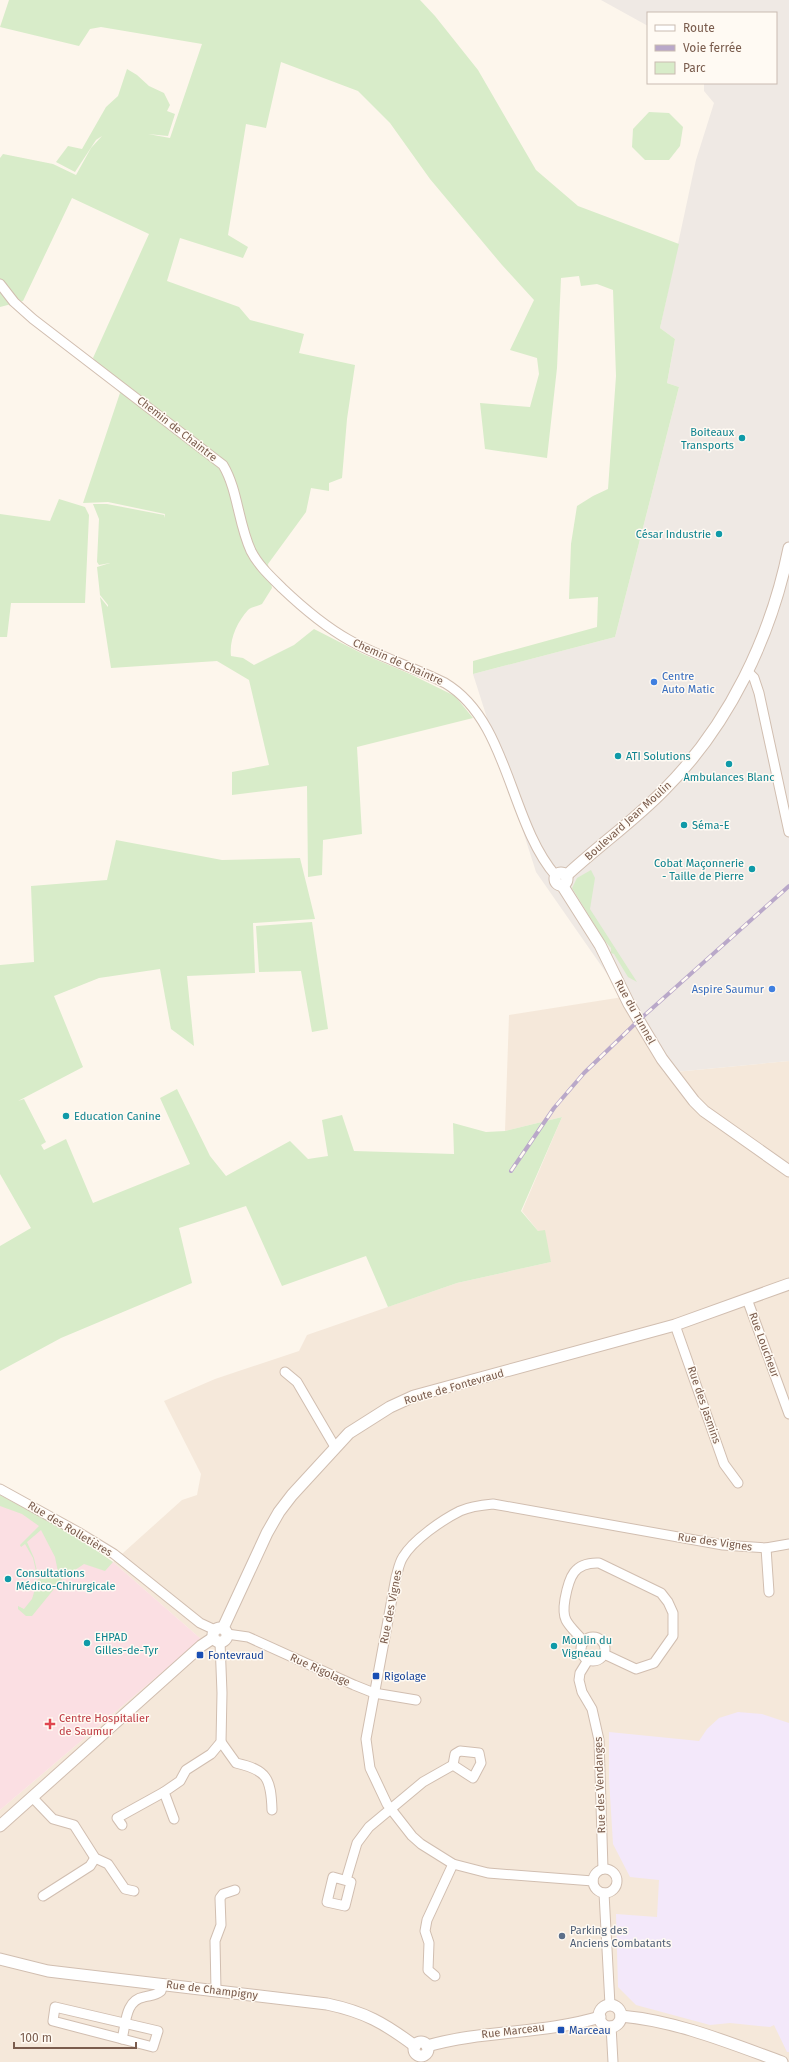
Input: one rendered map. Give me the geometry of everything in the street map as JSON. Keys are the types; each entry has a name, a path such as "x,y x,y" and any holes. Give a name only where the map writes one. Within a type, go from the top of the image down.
{"street":[{"name":"Chemin de Chaintre","path":"0,284 14,302 33,319 222,465 228,474 242,526 251,551 267,573 293,599 319,620 348,640 445,683 457,690 467,700 488,731 500,757 534,844 546,865 561,879"},
{"name":"Boulevard Jean Moulin","path":"561,879 620,831 665,790 706,740 748,672 768,624 784,573 789,548"},
{"path":"748,672 754,678 759,693 789,832"},
{"name":"Rue du Tunnel","path":"561,879 600,945 638,1021 675,1077 704,1111 789,1171"},
{"name":"Route de Fontevraud","path":"220,1634 279,1512 335,1447 356,1427 390,1407 414,1396 675,1326 789,1284"},
{"name":"Rue Loucheur","path":"747,1299 786,1399 789,1414"},
{"name":"Rue des Jasmins","path":"675,1326 724,1464 738,1483"},
{"path":"285,1372 297,1382 335,1447"},
{"name":"Rue des Rolletières","path":"0,1488 114,1554 200,1623 220,1634"},
{"name":"Rue des Vignes","path":"592,1881 488,1873 453,1864 421,1844 391,1810 374,1780 368,1757 366,1739 396,1577 403,1557 414,1543 460,1512 471,1507 493,1504 723,1545 766,1548 789,1544"},
{"path":"766,1548 769,1592"},
{"path":"584,1642 566,1620 564,1608 568,1580 577,1568 588,1562 599,1563 661,1593 668,1602 673,1613 673,1636 654,1663 636,1669 604,1654"},
{"path":"220,1634 222,1748 236,1763 255,1768 263,1773 272,1791 272,1810"},
{"path":"0,1826 201,1646 220,1634"},
{"name":"Rue Rigolage","path":"220,1634 248,1637 374,1693 416,1700"},
{"path":"591,1638 598,1639 604,1644 604,1654 599,1660 588,1660 582,1652 584,1642 591,1638"},
{"name":"Rue des Vendanges","path":"588,1660 580,1673 579,1680 582,1692 592,1709 599,1740 603,1869"},
{"path":"122,1825 117,1818 164,1792 180,1781 186,1770 222,1748"},
{"path":"346,1880 357,1843 369,1827 423,1782 453,1765"},
{"path":"164,1792 174,1819"},
{"path":"32,1797 53,1819 74,1825 95,1858 108,1864 125,1889 134,1891"},
{"path":"44,1896 90,1866 95,1858"},
{"path":"435,1976 428,1970 429,1942 425,1931 427,1920 453,1864"},
{"path":"603,1869 612,1871 617,1880 613,1889 604,1893 596,1889 592,1881 596,1873 603,1869"},
{"path":"216,1990 215,1941 221,1925 220,1898 223,1894 234,1890"},
{"path":"604,1893 610,2005"},
{"name":"Rue de Champigny","path":"0,1959 48,1971 216,1990 327,2004 352,2009 372,2017 415,2046"},
{"path":"122,2039 129,2006 134,2000 156,1995 162,1991 163,1984"},
{"path":"610,2005 618,2008 621,2016 618,2023 611,2026 604,2024 600,2017 601,2010 610,2005"},
{"path":"56,2007 126,2024 158,2031 153,2047 53,2021 56,2007"},
{"path":"621,2016 639,2017 702,2033 782,2062"},
{"name":"Rue Marceau","path":"415,2046 420,2043 425,2055 452,2039 571,2024 600,2017"},
{"path":"611,2026 612,2062"}],"shaded area":[{"path":"601,0 789,0 789,1061 664,1073 623,997 536,872 473,674 615,637 679,387 667,383 675,339 660,328 696,160 714,103 704,91 704,84 777,84 777,12 647,12 647,25"},
{"path":"623,997 664,1073 789,1061 789,2062 0,2062 0,1810 201,1639 113,1562 182,1500 197,1495 201,1474 164,1401 215,1379 299,1351 307,1335 457,1283 551,1262 538,1231 522,1211 562,1117 505,1131 509,1015"},
{"name":"Centre Hospitalier de Saumur","path":"0,1495 113,1562 201,1639 0,1810"},
{"path":"738,1712 762,1714 789,1723 789,2052 787,2052 774,2025 770,2027 730,2023 710,2025 636,2005 618,1987 616,1914 657,1917 659,1880 630,1877 613,1844 609,1779 609,1732 699,1741 707,1729 719,1718"}],"green space":[{"path":"9,0 420,0 435,16 478,70 536,170 578,206 679,244 660,328 675,339 667,383 679,387 615,637 473,674 473,661 597,627 598,597 569,599 571,544 577,506 608,489 616,376 613,290 597,284 581,286 579,276 561,278 557,368 547,458 485,449 480,403 530,407 539,374 537,358 510,350 534,300 502,265 430,179 390,123 358,91 281,62 266,128 246,124 228,235 248,247 243,258 180,238 167,281 239,307 250,320 304,334 299,353 355,365 347,419 342,478 329,483 329,491 311,488 306,512 268,564 272,588 262,604 249,609 240,620 231,644 231,656 243,658 254,665 294,645 314,629 363,654 410,674 455,696 473,718 357,747 362,834 323,840 322,875 308,877 307,786 232,795 232,772 269,765 249,680 217,661 111,668 100,597 108,607 108,605 100,595 97,567 110,563 99,565 97,562 99,519 93,504 107,504 164,515 164,518 165,514 108,502 83,503 120,393 93,358 149,234 72,198 23,301 0,307 0,158 3,154 53,164 76,175 91,148 102,136 96,140 75,172 56,162 68,146 82,149 106,107 118,96 127,69 137,75 149,86 164,93 170,105 167,111 175,114 168,136 148,134 170,138 202,44 101,27 90,29 79,46 0,27"},
{"path":"649,112 669,113 683,127 680,146 669,160 645,160 632,147 633,129"},
{"path":"59,499 85,507 89,515 85,603 11,603 7,637 0,637 0,514 50,521"},
{"path":"116,840 222,860 300,858 315,919 253,923 255,973 187,976 194,1046 171,1029 160,969 99,978 54,996 83,1067 18,1101 24,1099 46,1142 41,1145 44,1150 66,1139 93,1203 190,1164 160,1098 177,1089 210,1156 226,1176 290,1141 308,1159 328,1156 322,1120 342,1115 354,1151 454,1154 453,1123 486,1132 505,1131 562,1117 521,1211 538,1231 545,1230 551,1262 457,1283 388,1307 366,1256 282,1286 246,1206 179,1228 192,1283 61,1338 0,1371 0,1246 31,1228 0,1174 0,965 34,962 31,886 107,880"},
{"path":"591,870 595,878 590,909 637,982 628,977 614,954 611,953 611,948 604,940 572,888 577,878"},
{"path":"312,922 328,1029 312,1032 301,971 259,972 256,926"},
{"path":"0,1495 74,1535 113,1562 105,1571 84,1564 63,1578 32,1616 26,1616 18,1609 18,1606 24,1609 32,1599 38,1579 59,1577 55,1557 41,1530 27,1542 34,1558 37,1571 44,1572 30,1573 36,1571 33,1558 25,1544 21,1547 20,1545 39,1526 22,1514 0,1506"}],"railway":[{"path":"511,1171 554,1108 584,1073 638,1021 789,886"}],"place":[{"name":"Boiteaux Transports","path":"742,438"},
{"name":"César Industrie","path":"719,534"},
{"name":"Centre Auto Matic","path":"654,682"},
{"name":"ATI Solutions","path":"618,756"},
{"name":"Ambulances Blanc","path":"729,764"},
{"name":"Séma-E","path":"684,825"},
{"name":"Cobat Maçonnerie - Taille de Pierre","path":"752,869"},
{"name":"Aspire Saumur","path":"772,989"},
{"name":"Education Canine","path":"66,1116"},
{"name":"Consultations Médico-Chirurgicale","path":"8,1579"},
{"name":"EHPAD Gilles-de-Tyr","path":"87,1643"},
{"name":"Moulin du Vigneau","path":"554,1646"},
{"name":"Fontevraud","path":"200,1655"},
{"name":"Rigolage","path":"376,1676"},
{"name":"Centre Hospitalier de Saumur","path":"50,1724"},
{"name":"Parking des Anciens Combatants","path":"562,1936"},
{"name":"Marceau","path":"561,2030"}]}
